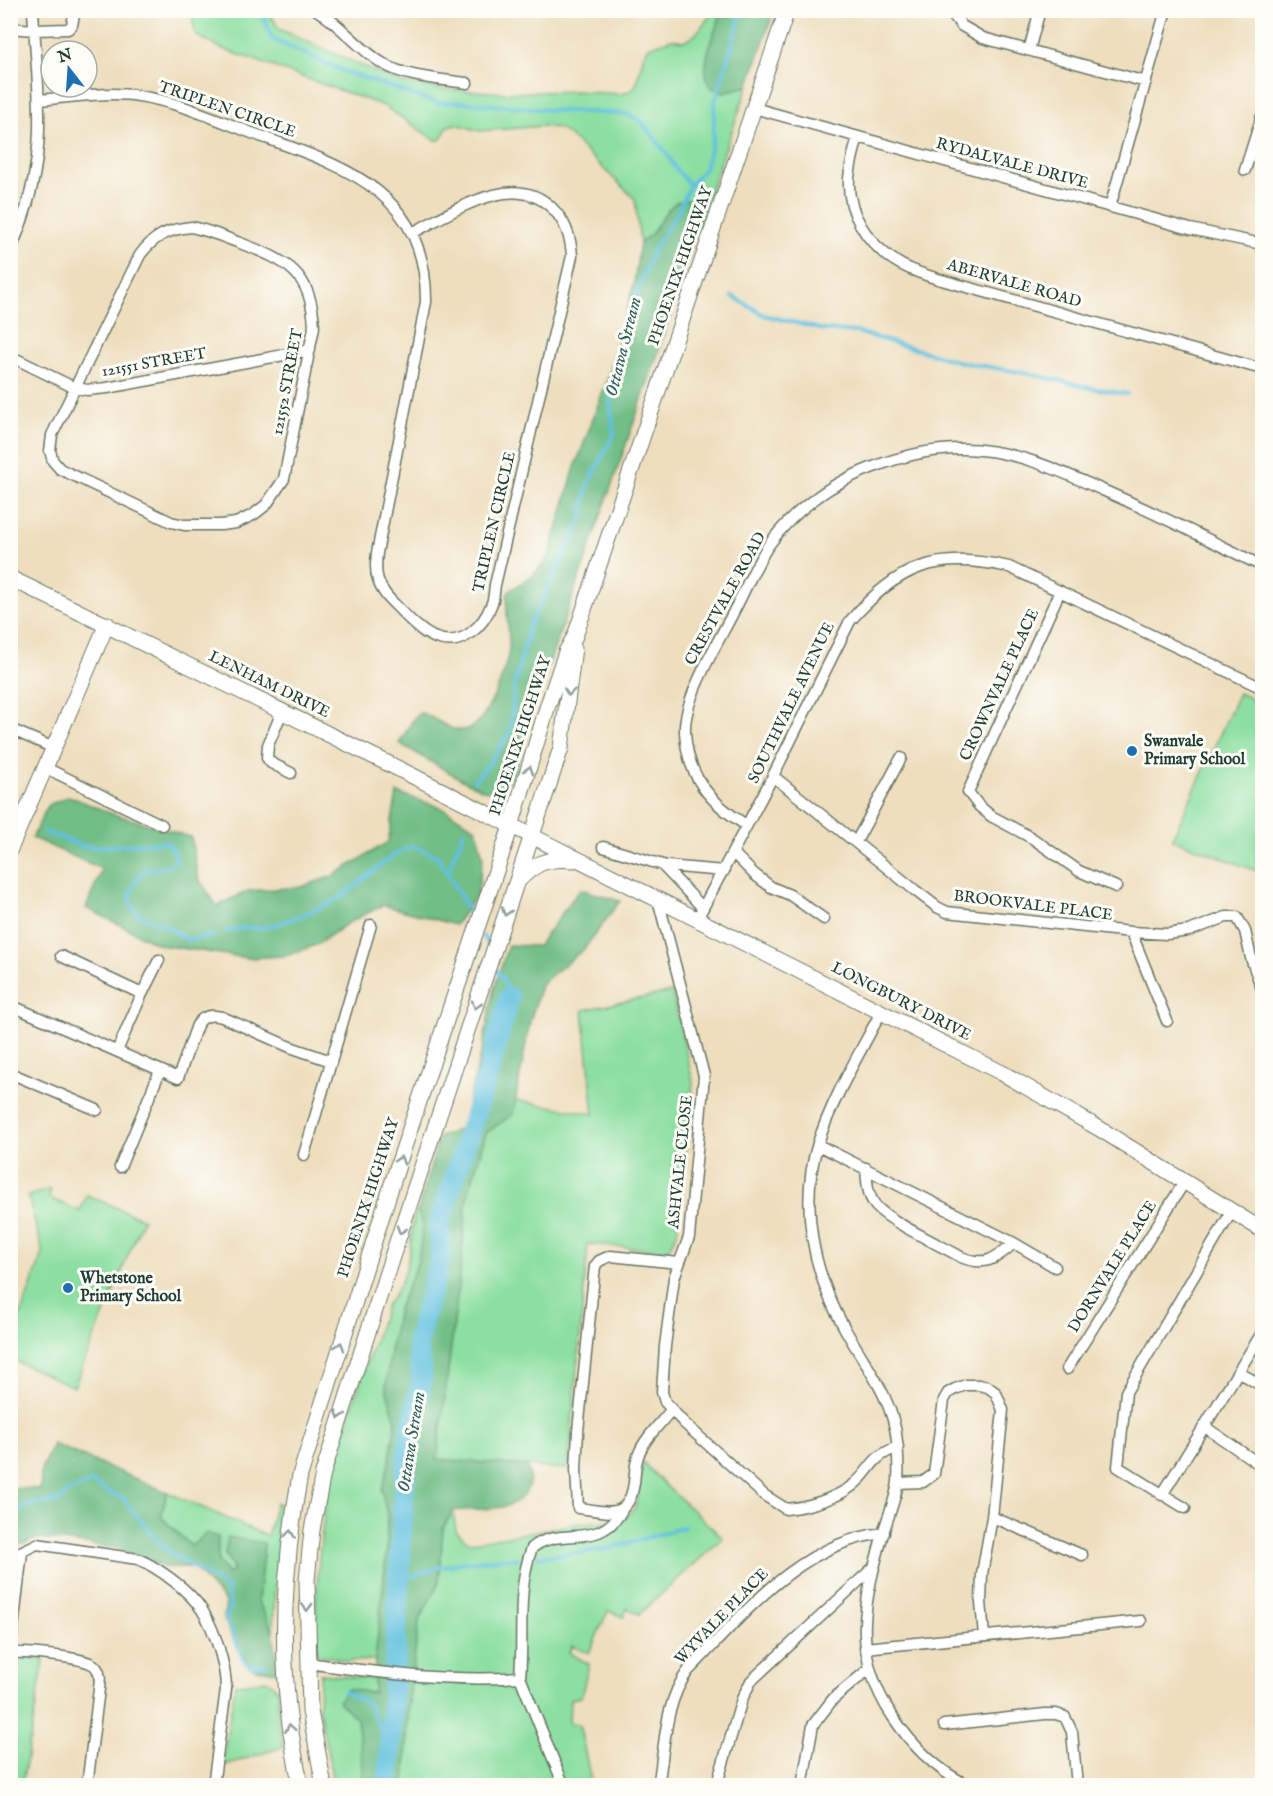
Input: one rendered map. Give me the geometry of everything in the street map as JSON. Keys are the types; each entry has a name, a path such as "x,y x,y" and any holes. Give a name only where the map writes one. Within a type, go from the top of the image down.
{"main road":[{"name":"PHOENIX HIGHWAY","path":"302,1785 289,1719 284,1640 285,1585 290,1528 300,1475 399,1162 511,826 548,705 566,652 575,636 788,10"},
{"name":"LENHAM DRIVE","path":"10,578 107,624 511,826"},
{"path":"10,849 107,624"},
{"name":"PHOENIX HIGHWAY","path":"324,1785 310,1711 306,1580 322,1473 561,747 575,636"},
{"name":"LONGBURY DRIVE","path":"511,826 658,899 700,914 881,1012 1048,1097 1263,1230"},
{"path":"514,886 530,869 550,859 579,860"}],"street":[{"path":"10,251 30,194 37,161 39,99 33,10"},
{"path":"10,28 69,29 75,10"},
{"path":"317,10 338,24 370,55 390,67 410,74 467,83"},
{"path":"949,10 962,26 982,38 1146,82"},
{"path":"1029,50 1040,10"},
{"path":"1110,207 1166,10"},
{"name":"TRIPLEN CIRCLE","path":"99,96 137,96 190,110 333,163 358,176 386,198 412,233 424,270 426,302 376,567 378,581 384,592 407,617 437,639 453,640 464,637 477,629 493,603 495,585 572,256 571,245 568,232 558,214 546,202 531,194 511,191 493,194 478,200 412,233"},
{"name":"RYDALVALE DRIVE","path":"754,108 1190,229 1263,244"},
{"path":"1245,170 1263,116"},
{"name":"ABERVALE ROAD","path":"858,137 849,179 850,197 857,218 867,236 879,249 910,270 1263,369"},
{"name":"121552 STREET","path":"174,228 202,229 271,255 289,265 302,281 313,311 314,327 310,350 284,479 266,505 253,515 236,523 200,526 171,522 60,469 53,461 50,443 74,387 140,255 148,244 174,228"},
{"name":"121551 STREET","path":"10,356 74,387 87,390 310,350"},
{"name":"CRESTVALE ROAD","path":"746,825 727,813 707,794 694,774 687,751 684,729 690,703 700,678 768,547 797,514 813,500 837,486 876,467 921,453 960,449 988,451 1014,456 1059,470 1154,512 1263,566"},
{"name":"SOUTHVALE AVENUE","path":"700,914 773,776 850,621 868,599 890,581 917,567 963,560 1009,567 1263,688"},
{"name":"CROWNVALE PLACE","path":"1060,591 968,792 991,816 1032,838 1079,871 1116,887"},
{"path":"282,712 268,745 267,758 271,764 291,773"},
{"path":"10,729 54,748"},
{"path":"856,842 901,758"},
{"path":"46,768 162,825"},
{"name":"BROOKVALE PLACE","path":"773,776 929,902 947,912 1167,934 1189,931 1233,915 1240,921 1263,989"},
{"path":"603,847 662,865 694,870 724,871"},
{"path":"733,853 771,887 790,895 824,919"},
{"path":"662,865 700,914"},
{"name":"ASHVALE CLOSE","path":"658,899 704,1076 689,1237 674,1278 662,1380 665,1402 764,1495 786,1509 822,1501 854,1485 879,1455 898,1448"},
{"path":"304,1155 371,925"},
{"path":"1131,932 1167,1021"},
{"path":"61,956 142,993"},
{"path":"117,1051 159,960"},
{"path":"10,1005 178,1078 197,1025 207,1016 215,1015 290,1047 331,1061"},
{"path":"881,1012 838,1095 818,1144 810,1201 812,1234 819,1272 843,1327 889,1404 895,1422 898,1483 874,1568 864,1618 865,1648 869,1670 888,1709 906,1737 927,1760 969,1785"},
{"path":"120,1167 160,1071"},
{"path":"10,1072 98,1110"},
{"path":"818,1144 1014,1243 1055,1267"},
{"path":"866,1168 867,1187 876,1206 886,1215 961,1257 973,1262 992,1260 1014,1243"},
{"name":"DORNVALE PLACE","path":"1067,1369 1185,1181"},
{"path":"1185,1508 1118,1467 1126,1392 1232,1211"},
{"path":"622,1510 610,1512 578,1508 576,1469 578,1431 595,1266 599,1261 610,1256 679,1263"},
{"path":"1162,1495 1263,1333"},
{"path":"1239,1372 1257,1383 1263,1383"},
{"path":"898,1483 923,1482 934,1474 944,1400 948,1393 966,1385 988,1387 996,1393 1003,1410 992,1517 981,1586 984,1636"},
{"path":"564,1785 520,1677 522,1602 528,1558 531,1548 546,1540 596,1534 614,1523 631,1497 637,1458 644,1444 671,1410"},
{"path":"1205,1427 1263,1466"},
{"path":"992,1517 1082,1555"},
{"name":"WYVALE PLACE","path":"658,1785 671,1706 676,1691 688,1671 782,1576 825,1550 870,1534 884,1533"},
{"path":"10,1557 29,1547 45,1545 138,1559 152,1565 193,1599 202,1610 213,1635 226,1678 213,1785"},
{"path":"22,1552 10,1653 91,1663 96,1668 100,1679 87,1785"},
{"path":"719,1777 742,1699 751,1681 874,1568"},
{"path":"865,1648 1141,1621"},
{"path":"308,1663 409,1674 472,1678 520,1677"},
{"path":"802,1785 813,1725 832,1699 869,1670"},
{"path":"944,1725 1045,1714 1065,1717 1072,1732 1077,1785"},
{"path":"1252,1785 1263,1785"}],"green space":[{"path":"192,11 222,14 225,11 268,11 279,29 398,82 442,89 507,93 574,91 621,94 630,91 636,85 644,54 649,47 671,39 684,41 695,35 714,11 723,11 709,49 723,92 748,86 704,208 700,201 667,211 652,233 640,243 635,199 570,136 558,128 543,126 480,131 456,124 448,126 440,140 435,140 384,106 223,49 195,35"},
{"path":"722,11 774,11 748,86 723,92 710,87 706,69 709,49"},
{"path":"691,199 700,201 704,208 656,359 544,678 523,731 515,773 504,788 486,791 464,781 399,743 415,717 420,713 457,730 463,730 472,727 488,709 500,683 509,648 508,592 537,571 550,553 574,470 610,372 634,283 640,243 652,233 676,202"},
{"path":"1239,693 1262,704 1262,858 1257,871 1172,839"},
{"path":"397,793 440,807 476,828 483,858 477,895 455,925 383,905 348,923 318,944 286,956 247,958 160,945 86,908 102,869 32,838 48,805 69,796 110,813 191,837 198,878 217,906 248,891 301,887 333,876 388,842"},
{"path":"580,889 620,901 584,949 542,983 530,1021 513,1114 486,1133 467,1198 437,1459 526,1466 529,1472 529,1485 523,1496 512,1504 453,1511 443,1528 439,1583 419,1620 408,1708 405,1785 361,1785 363,1767 357,1719 338,1701 348,1689 374,1693 375,1660 387,1550 387,1515 382,1490 396,1421 386,1388 398,1309 418,1262 423,1225 418,1211 439,1137 461,1129 483,1046 493,992 508,945 538,946"},
{"path":"672,992 693,1082 677,1233 667,1251 588,1244 568,1469 437,1460 467,1198 486,1133 513,1114 515,1100 594,1114 583,1010"},
{"name":"Whetstone Primary School","path":"51,1189 49,1198 80,1211 87,1195 143,1219 74,1387 11,1359 11,1342 43,1253 28,1196"},
{"path":"418,1211 424,1225 418,1262 398,1309 386,1388 396,1421 382,1490 387,1515 387,1550 375,1660 349,1661 315,1654 321,1537 332,1475 346,1426 386,1306 400,1285 404,1274 414,1214"},
{"path":"53,1444 167,1492 161,1517 191,1546 207,1533 218,1537 218,1561 228,1574 234,1569 225,1554 228,1537 264,1543 258,1601 273,1631 278,1672 254,1669 237,1647 224,1619 226,1603 193,1567 165,1567 116,1548 35,1539 24,1544 11,1543 11,1488 40,1489 42,1467"},
{"path":"643,1462 723,1538 639,1614 627,1608 624,1617 608,1611 589,1653 572,1646 569,1653 589,1664 581,1697 570,1699 569,1723 579,1724 592,1785 405,1786 408,1708 419,1620 439,1583 443,1528 453,1511 456,1531 469,1543 575,1524 624,1519 635,1508"},
{"path":"167,1492 267,1536 276,1503 285,1506 275,1580 273,1631 258,1601 264,1543 225,1554 234,1569 228,1574 218,1561 191,1546 161,1517"},
{"path":"23,1656 44,1660 22,1785 11,1786 11,1658"},
{"path":"320,1674 374,1679 374,1694 357,1719 363,1767 361,1785 334,1785 319,1709"},
{"path":"266,1680 278,1691 278,1714 283,1747 222,1766 235,1685"}],"waterway":[{"path":"261,10 272,39 346,72 438,103 458,102 626,114 641,121 690,185"},
{"name":"Ottawa Stream","path":"474,781 491,761 510,732 514,688 529,626 581,522 588,485 614,434 610,401 636,295 654,248 676,215 690,185 705,168 713,138 715,102 742,10"},
{"path":"732,296 764,315 824,330 857,332 960,362 1127,394"},
{"name":"Ottawa Stream","path":"464,831 447,873 472,916"},
{"path":"45,832 83,846 167,842 174,851 176,859 167,867 146,869 133,885 130,904 139,915 164,925 188,940 213,936"},
{"path":"226,932 267,927 328,904 350,890 390,858 412,846 437,856 447,873"},
{"name":"Ottawa Stream","path":"483,936 486,942"},
{"name":"Ottawa Stream","path":"496,970 503,979 509,998"},
{"name":"Ottawa Stream","path":"388,1786 404,1486 411,1428 422,1379 417,1342 441,1255 439,1225 491,1064 509,998"},
{"path":"10,1520 26,1506 58,1502 67,1493 92,1482 109,1493 122,1497 170,1553 226,1587 230,1608 226,1618 243,1659 250,1666 266,1665"},
{"path":"538,1557 607,1549 685,1527"},
{"path":"398,1583 441,1567 518,1558"},
{"path":"344,1692 367,1702 384,1738 390,1744"}],"place":[{"name":"Swanvale Primary School","path":"1132,751"},
{"name":"Whetstone Primary School","path":"68,1288"}]}
